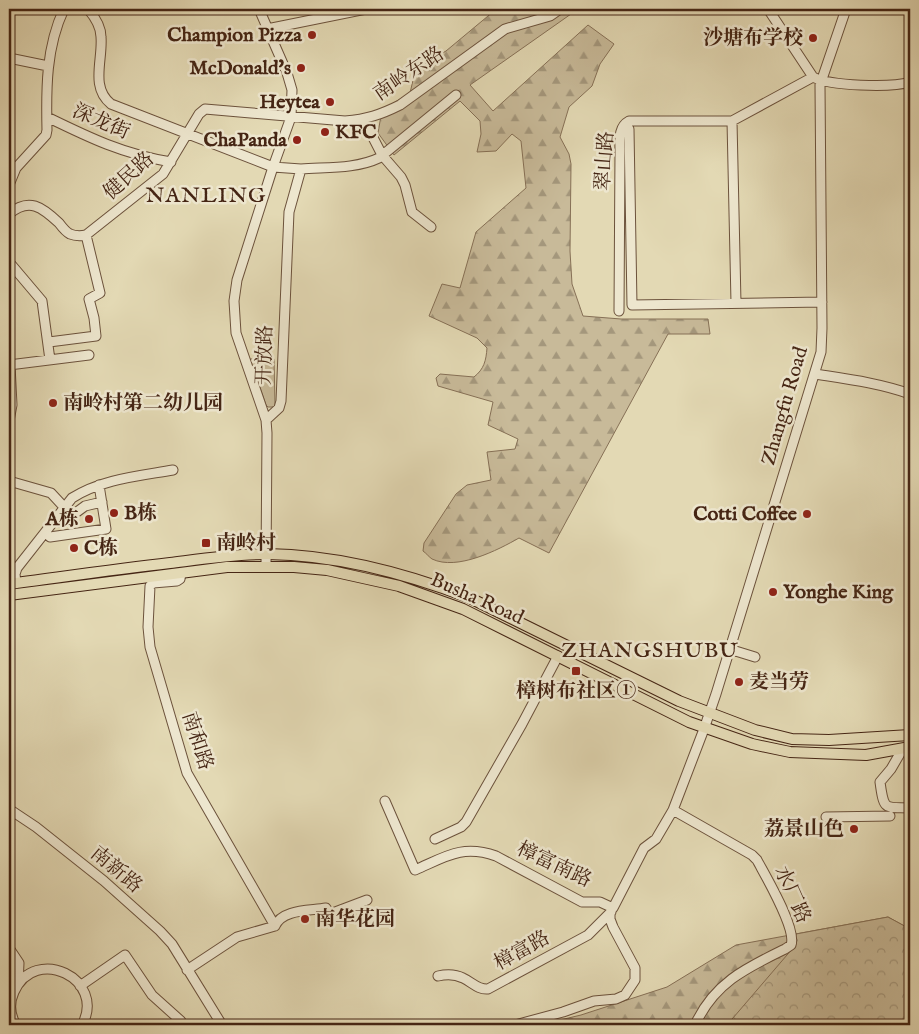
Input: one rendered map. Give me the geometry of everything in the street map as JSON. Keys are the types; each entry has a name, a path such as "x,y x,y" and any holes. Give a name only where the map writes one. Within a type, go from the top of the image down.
{"main road":[{"name":"Busha Road","path":"12,579 225,556 267,554 296,555 366,565 436,585 470,598 679,701 755,730 792,738 829,740 910,735"},
{"name":"Busha Road","path":"9,595 227,567 266,566 327,570 399,586 463,609 704,729 752,744 790,752 830,754 866,755 906,749"},
{"path":"752,744 755,730"}],"street":[{"path":"9,185 20,163 46,135 46,79 60,17 64,9"},
{"path":"88,9 93,15 101,35 98,84 105,99 111,104 273,167 301,168 369,163 382,156 456,95"},
{"path":"259,9 287,73 292,90 291,117 237,280 234,301 236,333 266,420 266,566"},
{"path":"267,29 366,9"},
{"name":"南岭东路","path":"188,134 199,114 208,108 344,121 364,120 381,115 400,105 506,29 545,18 560,9"},
{"path":"768,9 817,79 854,84 910,82"},
{"name":"Zhangfu Road","path":"704,729 815,374 822,341 819,93 817,79 846,9"},
{"path":"9,58 48,66"},
{"name":"翠山路","path":"619,311 620,132 623,124 628,120 732,121 817,79"},
{"name":"深龙街","path":"47,117 119,150 171,162"},
{"path":"364,120 382,156 401,177 412,212 431,227"},
{"path":"732,121 736,303"},
{"path":"630,129 632,305 822,302"},
{"name":"健民路","path":"86,235 164,174 188,134"},
{"path":"9,166 20,163"},
{"name":"开放路","path":"266,420 279,408 281,401 288,212 301,168"},
{"path":"10,210 30,204 41,208 68,233 79,236 86,235 100,293 88,299 94,318 96,336 48,342"},
{"path":"9,262 42,301 50,360"},
{"path":"9,421 12,405 9,365 89,355"},
{"path":"815,374 870,383 910,394"},
{"path":"12,579 17,568 64,507 83,490 111,482 173,470"},
{"path":"9,481 51,493 64,507"},
{"path":"56,537 93,533 106,529 99,485"},
{"path":"60,522 79,513 89,504 102,502"},
{"name":"南和路","path":"181,573 180,579 153,583 150,586 148,626 150,647 187,773 275,926"},
{"path":"730,650 755,657"},
{"path":"472,825 560,656"},
{"path":"436,839 461,827 466,822 560,656"},
{"path":"515,1025 563,1012 594,1001 616,999 625,996 635,980 636,968 613,927 610,919 611,911 644,848 656,839 673,810 704,729"},
{"path":"906,749 880,782 884,803 892,809 910,808"},
{"name":"樟富南路","path":"385,802 416,870 463,851 482,851 496,856 582,902 600,902 611,911"},
{"name":"南新路","path":"9,809 36,827 104,881 160,931 172,944 222,1025"},
{"name":"水厂路","path":"673,810 752,855 757,860 792,934 791,945 744,969 720,989 695,1025"},
{"path":"826,817 890,816"},
{"path":"188,971 237,937 275,926 280,917 286,914 326,908 330,914 367,900"},
{"name":"樟富路","path":"438,976 450,974 461,977 482,990 488,989 588,934 611,911"},
{"path":"9,948 19,963 18,984"},
{"path":"80,986 125,955 152,995 181,1021"},
{"path":"19,963 40,970"},
{"path":"16,1025 12,1016 11,1003 14,990 27,975 40,970 50,969 61,971 72,977 80,986 86,1004 82,1025"}],"green space":[{"path":"510,9 566,9 571,14 470,85 493,111 588,25 614,44 600,64 592,86 569,107 560,137 569,154 571,164 570,251 572,284 583,316 621,319 708,319 710,334 668,334 549,553 519,538 477,558 465,561 442,562 432,559 423,551 424,543 456,494 467,485 491,480 487,452 515,449 518,439 488,425 493,402 438,386 436,378 440,374 474,377 484,364 487,348 477,338 429,316 442,284 460,288 476,232 526,188 521,141 512,134 496,151 477,152 481,134 480,121 460,101 394,155 378,133 382,110 410,93 414,76 427,62 446,51 494,11"},
{"path":"250,359 274,359 275,405 273,407 266,405"},
{"path":"888,917 910,929 910,1025 539,1025 581,1015 667,987 736,945"},
{"path":"888,917 910,929 910,1025 727,1025 793,948 796,934"}],"place":[{"name":"Champion Pizza","path":"312,35"},
{"name":"沙塘布学校","path":"813,38"},
{"name":"McDonald's","path":"301,68"},
{"name":"Heytea","path":"330,102"},
{"name":"KFC","path":"325,132"},
{"name":"ChaPanda","path":"297,140"},
{"name":"南岭村第二幼儿园","path":"53,403"},
{"name":"B栋","path":"114,513"},
{"name":"Cotti Coffee","path":"807,514"},
{"name":"A栋","path":"89,519"},
{"name":"南岭村","path":"206,543"},
{"name":"C栋","path":"74,548"},
{"name":"Yonghe King","path":"773,592"},
{"name":"樟树布社区①","path":"576,671"},
{"name":"麦当劳","path":"739,682"},
{"name":"荔景山色","path":"854,829"},
{"name":"南华花园","path":"305,919"}],"district":[{"name":"NANLING","path":"206,196"},
{"name":"ZHANGSHUBU","path":"650,651"}]}
